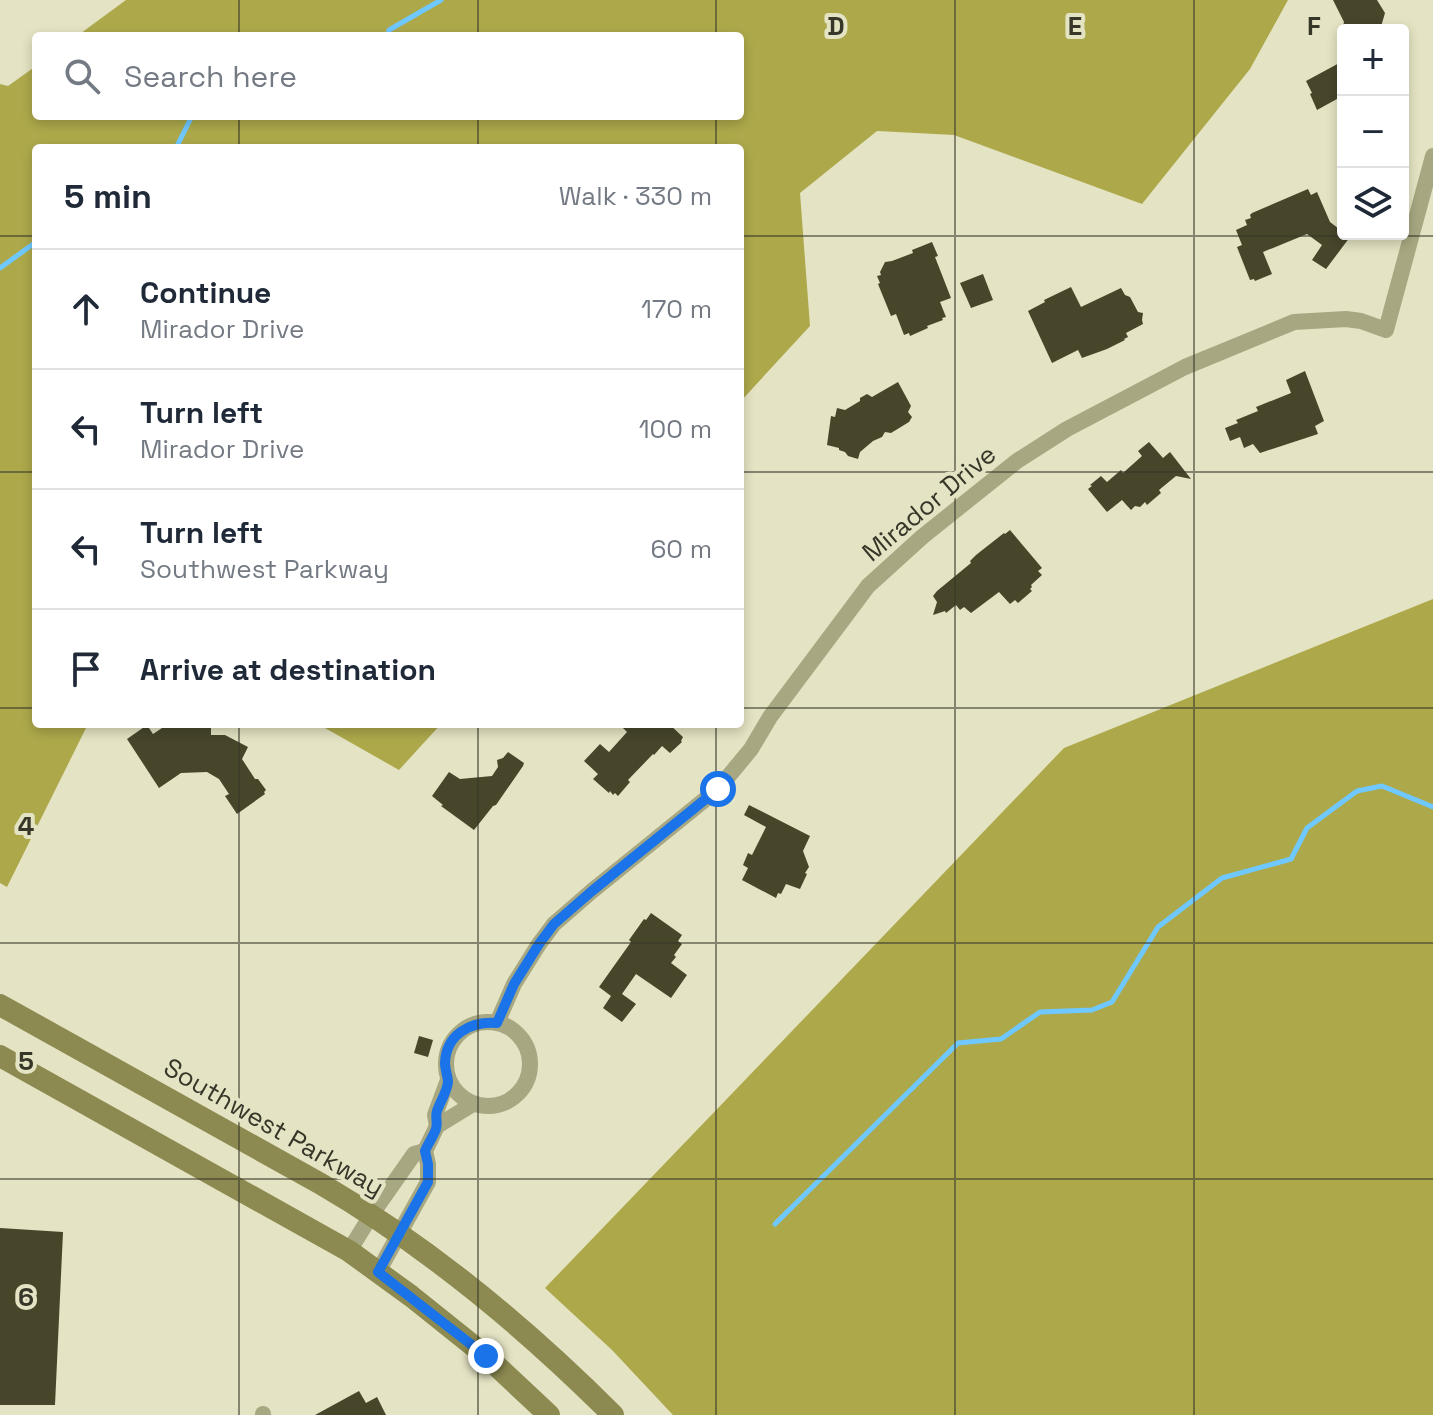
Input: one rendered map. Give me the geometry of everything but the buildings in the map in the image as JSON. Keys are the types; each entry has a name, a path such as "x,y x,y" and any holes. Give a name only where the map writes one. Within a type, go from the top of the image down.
{"main road":[{"name":"Southwest Parkway","path":"0,1005 372,1214 506,1316 557,1359 613,1415"},
{"path":"0,1056 349,1251 486,1356 549,1415"}],"street":[{"name":"Mirador Drive","path":"497,1023 514,984 554,924 718,789 751,749 770,717 868,586 922,537 1017,461 1067,429 1185,367 1294,322 1346,319 1386,330 1433,156"},
{"path":"484,1022 497,1023 517,1033 529,1053 530,1064 524,1086 517,1095 508,1102 486,1107 462,1098 453,1089 445,1065 452,1041 461,1031 484,1022"},
{"path":"437,1126 435,1115 448,1080"},
{"path":"378,1272 428,1182 425,1151 437,1126 473,1104"},
{"path":"349,1251 414,1154 425,1151"}],"shaded area":[{"path":"126,0 1288,0 1250,69 1142,204 954,135 877,131 800,193 810,326 744,398 744,144 32,144 32,728 86,728 7,887 0,883 0,84 8,86 32,69 32,120 744,120 744,32 82,32"},
{"path":"1433,599 1433,1415 673,1415 612,1350 545,1288 1064,748"},
{"path":"325,728 437,728 399,770"}],"waterway":[{"path":"389,32 441,0"},
{"path":"178,144 190,120"},
{"path":"0,268 32,245"},
{"path":"775,1224 958,1043 1001,1039 1040,1012 1092,1010 1112,1002 1158,927 1222,878 1291,859 1307,828 1357,791 1382,786 1433,807"}],"route":[{"path":"486,1356 378,1272 428,1182 425,1151 437,1126 435,1115 446,1090 447,1052 461,1031 484,1022 497,1023 514,984 554,924 718,789"}]}
